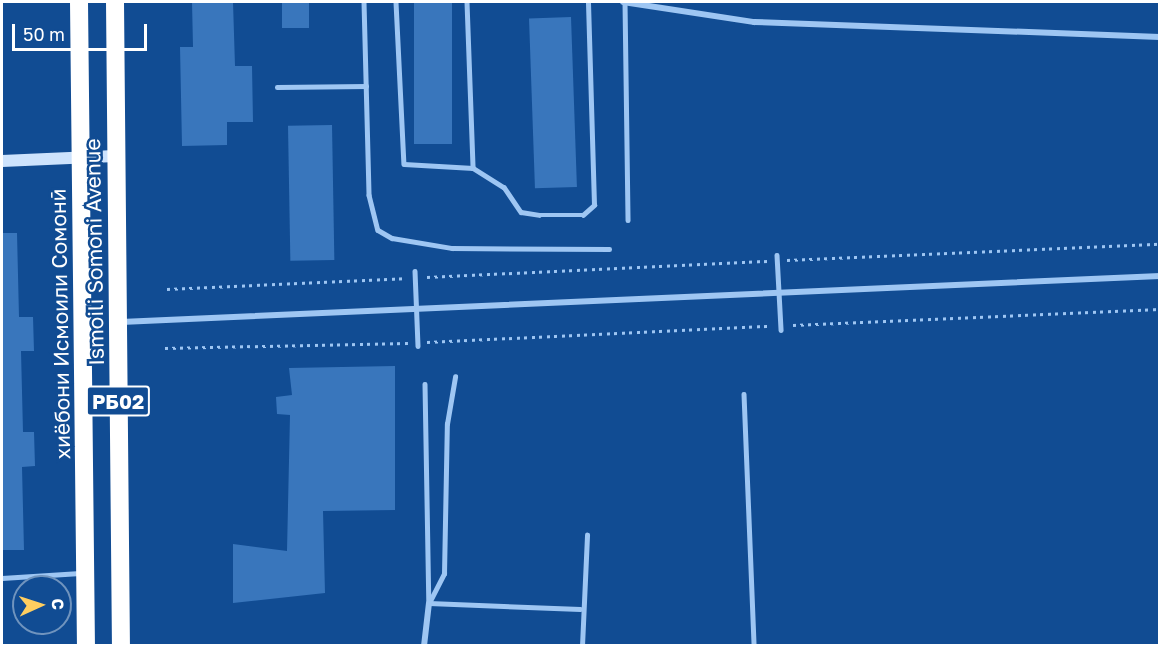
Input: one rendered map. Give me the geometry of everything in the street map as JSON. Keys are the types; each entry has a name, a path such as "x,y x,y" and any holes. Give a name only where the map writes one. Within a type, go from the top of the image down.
{"highway":[{"name":"хиёбони Исмоили Сомонӣ","path":"79,2 86,645"},
{"name":"Ismoili Somoni Avenue","path":"115,2 121,645"}],"street":[{"path":"624,2 764,23 1160,37"},
{"name":"Ismoili Somoni Avenue","path":"2,161 115,156"},
{"path":"117,322 1160,276"},
{"path":"424,645 429,603"}],"lane":[{"path":"364,2 370,212 384,235 452,248 609,249"},
{"path":"396,2 401,159 416,169 473,168 504,187 516,208 528,214 583,215 592,210 588,2"},
{"path":"467,2 473,168"},
{"path":"624,2 628,220"},
{"path":"277,87 366,86"},
{"path":"777,258 780,328"},
{"path":"415,274 418,344"},
{"path":"429,603 444,573 447,424 455,377"},
{"path":"425,384 429,603"},
{"path":"744,394 754,645"},
{"path":"582,645 580,609 587,535"},
{"path":"2,578 86,572"},
{"path":"429,603 580,609"}],"path":[{"path":"168,289 415,274 1160,244"},
{"path":"165,348 418,344 1160,309"}],"building":[{"path":"192,2 233,2 235,66 252,66 253,122 227,122 227,145 182,146 180,47 193,47"},
{"path":"282,2 309,2 309,28 282,28"},
{"path":"414,2 452,2 452,144 414,144"},
{"path":"571,17 577,187 535,188 529,18"},
{"path":"332,125 334,260 290,261 288,126"},
{"path":"2,233 17,233 19,317 33,317 34,351 21,351 23,432 34,432 35,466 22,467 24,550 2,550"},
{"path":"395,366 395,510 323,511 325,593 233,603 233,544 287,551 290,415 277,414 276,397 292,395 289,368"}]}
